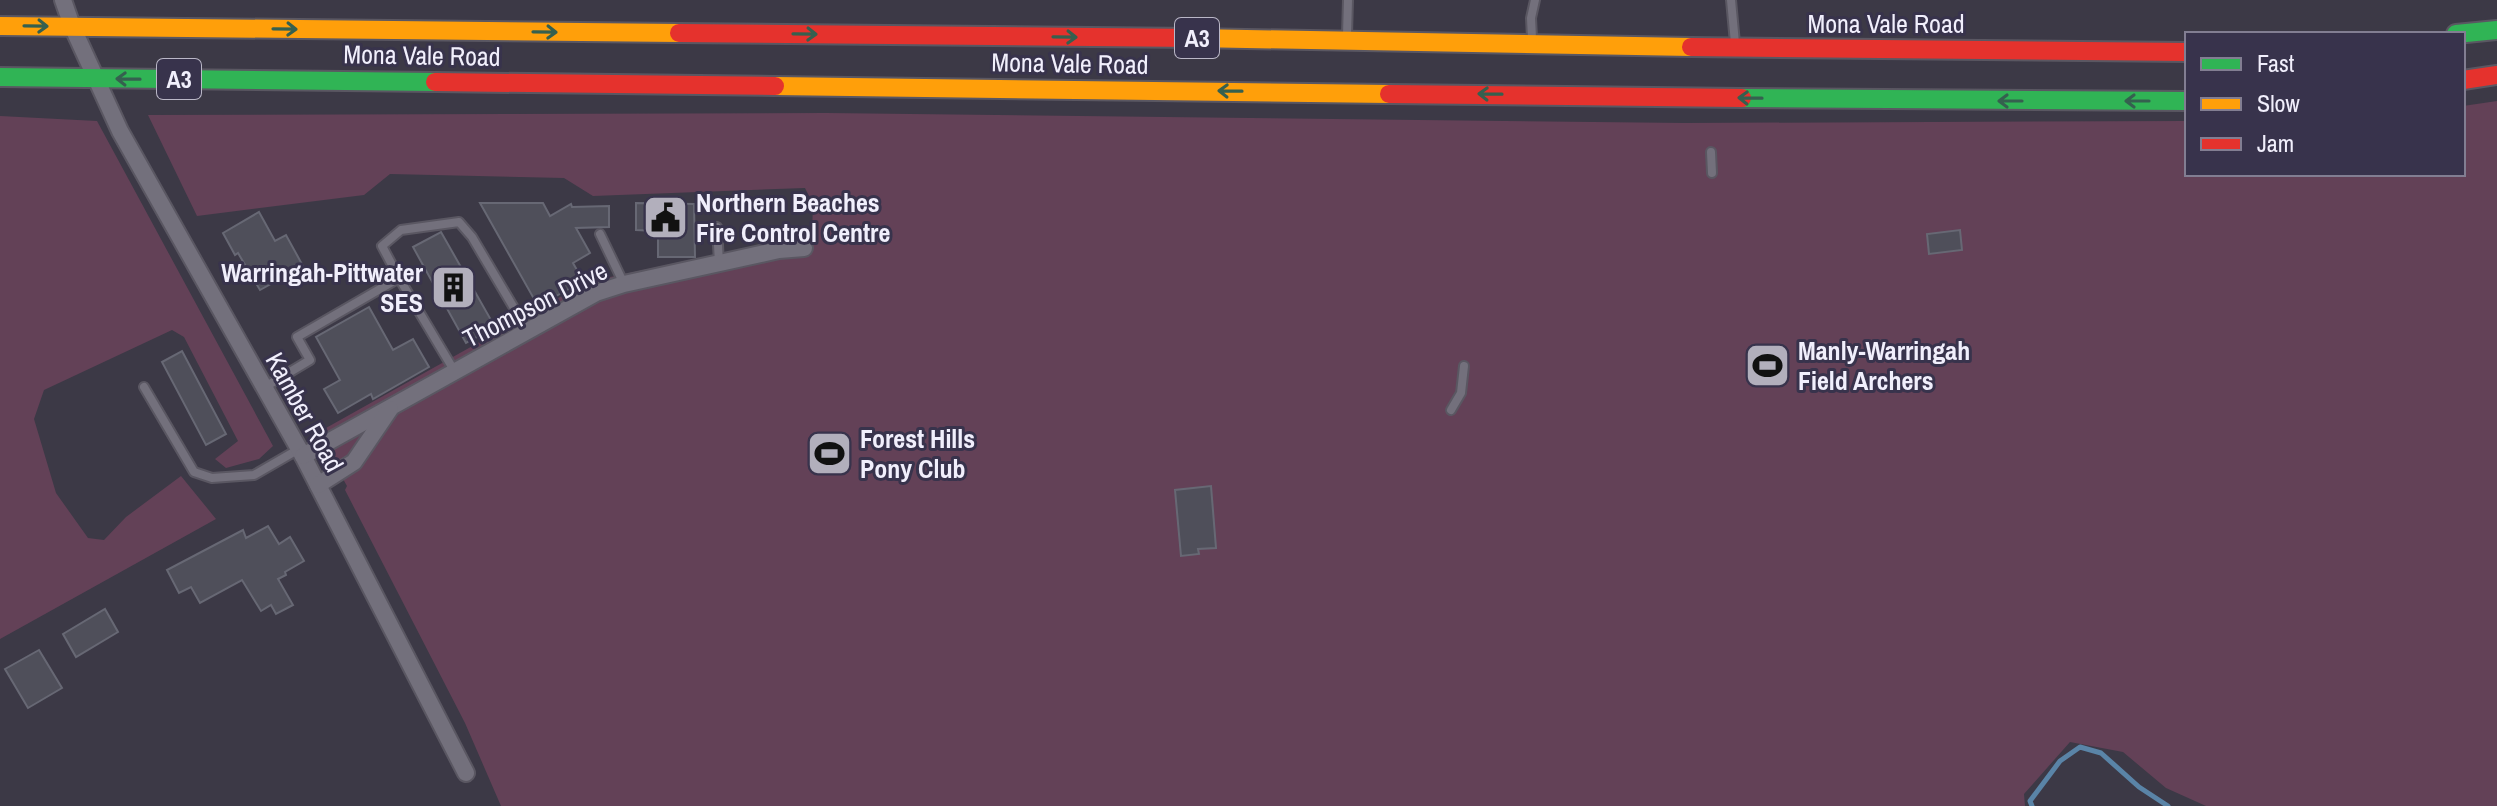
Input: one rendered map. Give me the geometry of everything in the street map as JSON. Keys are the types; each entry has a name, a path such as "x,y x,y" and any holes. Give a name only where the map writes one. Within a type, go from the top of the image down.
{"highway":[{"name":"Mona Vale Road","path":"0,26 2185,52"},
{"path":"2465,33 2497,30"},
{"path":"2465,80 2497,75"},
{"name":"Mona Vale Road","path":"0,77 2185,101"}],"street":[{"name":"Kamber Road","path":"63,0 120,131 301,452 466,773"},
{"name":"Thompson Drive","path":"301,452 391,408 596,293 779,250 804,248"},
{"name":"Thompson Drive","path":"318,485 354,462 391,408"}],"lane":[{"path":"1347,40 1348,0"},
{"path":"1532,43 1531,18 1535,0"},
{"path":"1731,0 1736,48"},
{"path":"1711,152 1712,173"},
{"path":"455,373 382,246 401,230 459,222 472,237 527,330"},
{"path":"717,227 719,263"},
{"path":"600,234 624,284"},
{"path":"265,387 310,360 297,337 399,278"},
{"path":"1451,410 1461,393 1464,366"},
{"path":"144,387 194,472 212,478 254,475 301,452"}],"shaded area":[{"path":"2497,101 2497,806 2206,806 2166,788 2123,752 2070,742 2024,794 2025,806 501,806 465,723 345,490 347,486 317,433 587,282 812,234 813,204 805,188 593,196 564,178 390,174 364,195 197,216 148,115 826,113 1685,123 2185,121 2185,176 2465,176 2465,106"},
{"path":"0,116 97,121 273,446 259,459 226,468 215,459 238,441 184,337 172,330 44,390 34,419 56,493 88,538 104,540 126,517 181,476 216,519 0,639"}],"building":[{"path":"480,203 543,203 550,216 571,204 572,207 609,206 609,227 576,228 590,253 573,263 581,277 572,282 574,286 538,306"},
{"name":"Northern Beaches Fire Control Centre","path":"636,203 694,204 695,257 658,257 658,231 636,230"},
{"path":"259,212 275,241 286,235 303,266 260,290 223,233"},
{"path":"1960,230 1962,250 1929,254 1927,234"},
{"name":"Warringah-Pittwater SES","path":"441,232 495,327 466,343 413,247"},
{"path":"369,307 393,350 413,339 429,367 373,399 371,394 338,413 324,389 340,380 316,337"},
{"path":"182,351 226,434 206,445 162,362"},
{"path":"1211,486 1216,548 1198,549 1199,554 1181,556 1175,490"},
{"path":"268,526 279,544 290,537 304,561 278,579 293,605 276,614 271,605 261,611 242,580 200,603 191,587 179,593 167,570 243,530 246,538"},
{"path":"105,609 118,632 76,657 63,634"},
{"path":"39,650 62,688 28,708 5,669"}],"waterway":[{"path":"2032,806 2030,801 2060,761 2080,747 2101,753 2139,787 2168,806"}],"traffic: fast":[{"path":"2465,33 2497,30"},
{"path":"0,77 435,82"},
{"path":"1742,98 2185,101"}],"traffic: slow":[{"path":"0,26 679,33"},
{"path":"1195,38 1691,47"},
{"path":"775,86 1389,94"}],"traffic: jam":[{"path":"679,33 1195,38"},
{"path":"1691,47 2185,52"},
{"path":"2465,80 2497,75"},
{"path":"435,82 775,86"},
{"path":"1389,94 1742,98"}],"place":[{"name":"Northern Beaches Fire Control Centre","path":"665,217"},
{"name":"Warringah-Pittwater SES","path":"454,287"},
{"name":"Manly-Warringah Field Archers","path":"1767,365"},
{"name":"Forest Hills Pony Club","path":"829,453"}]}
